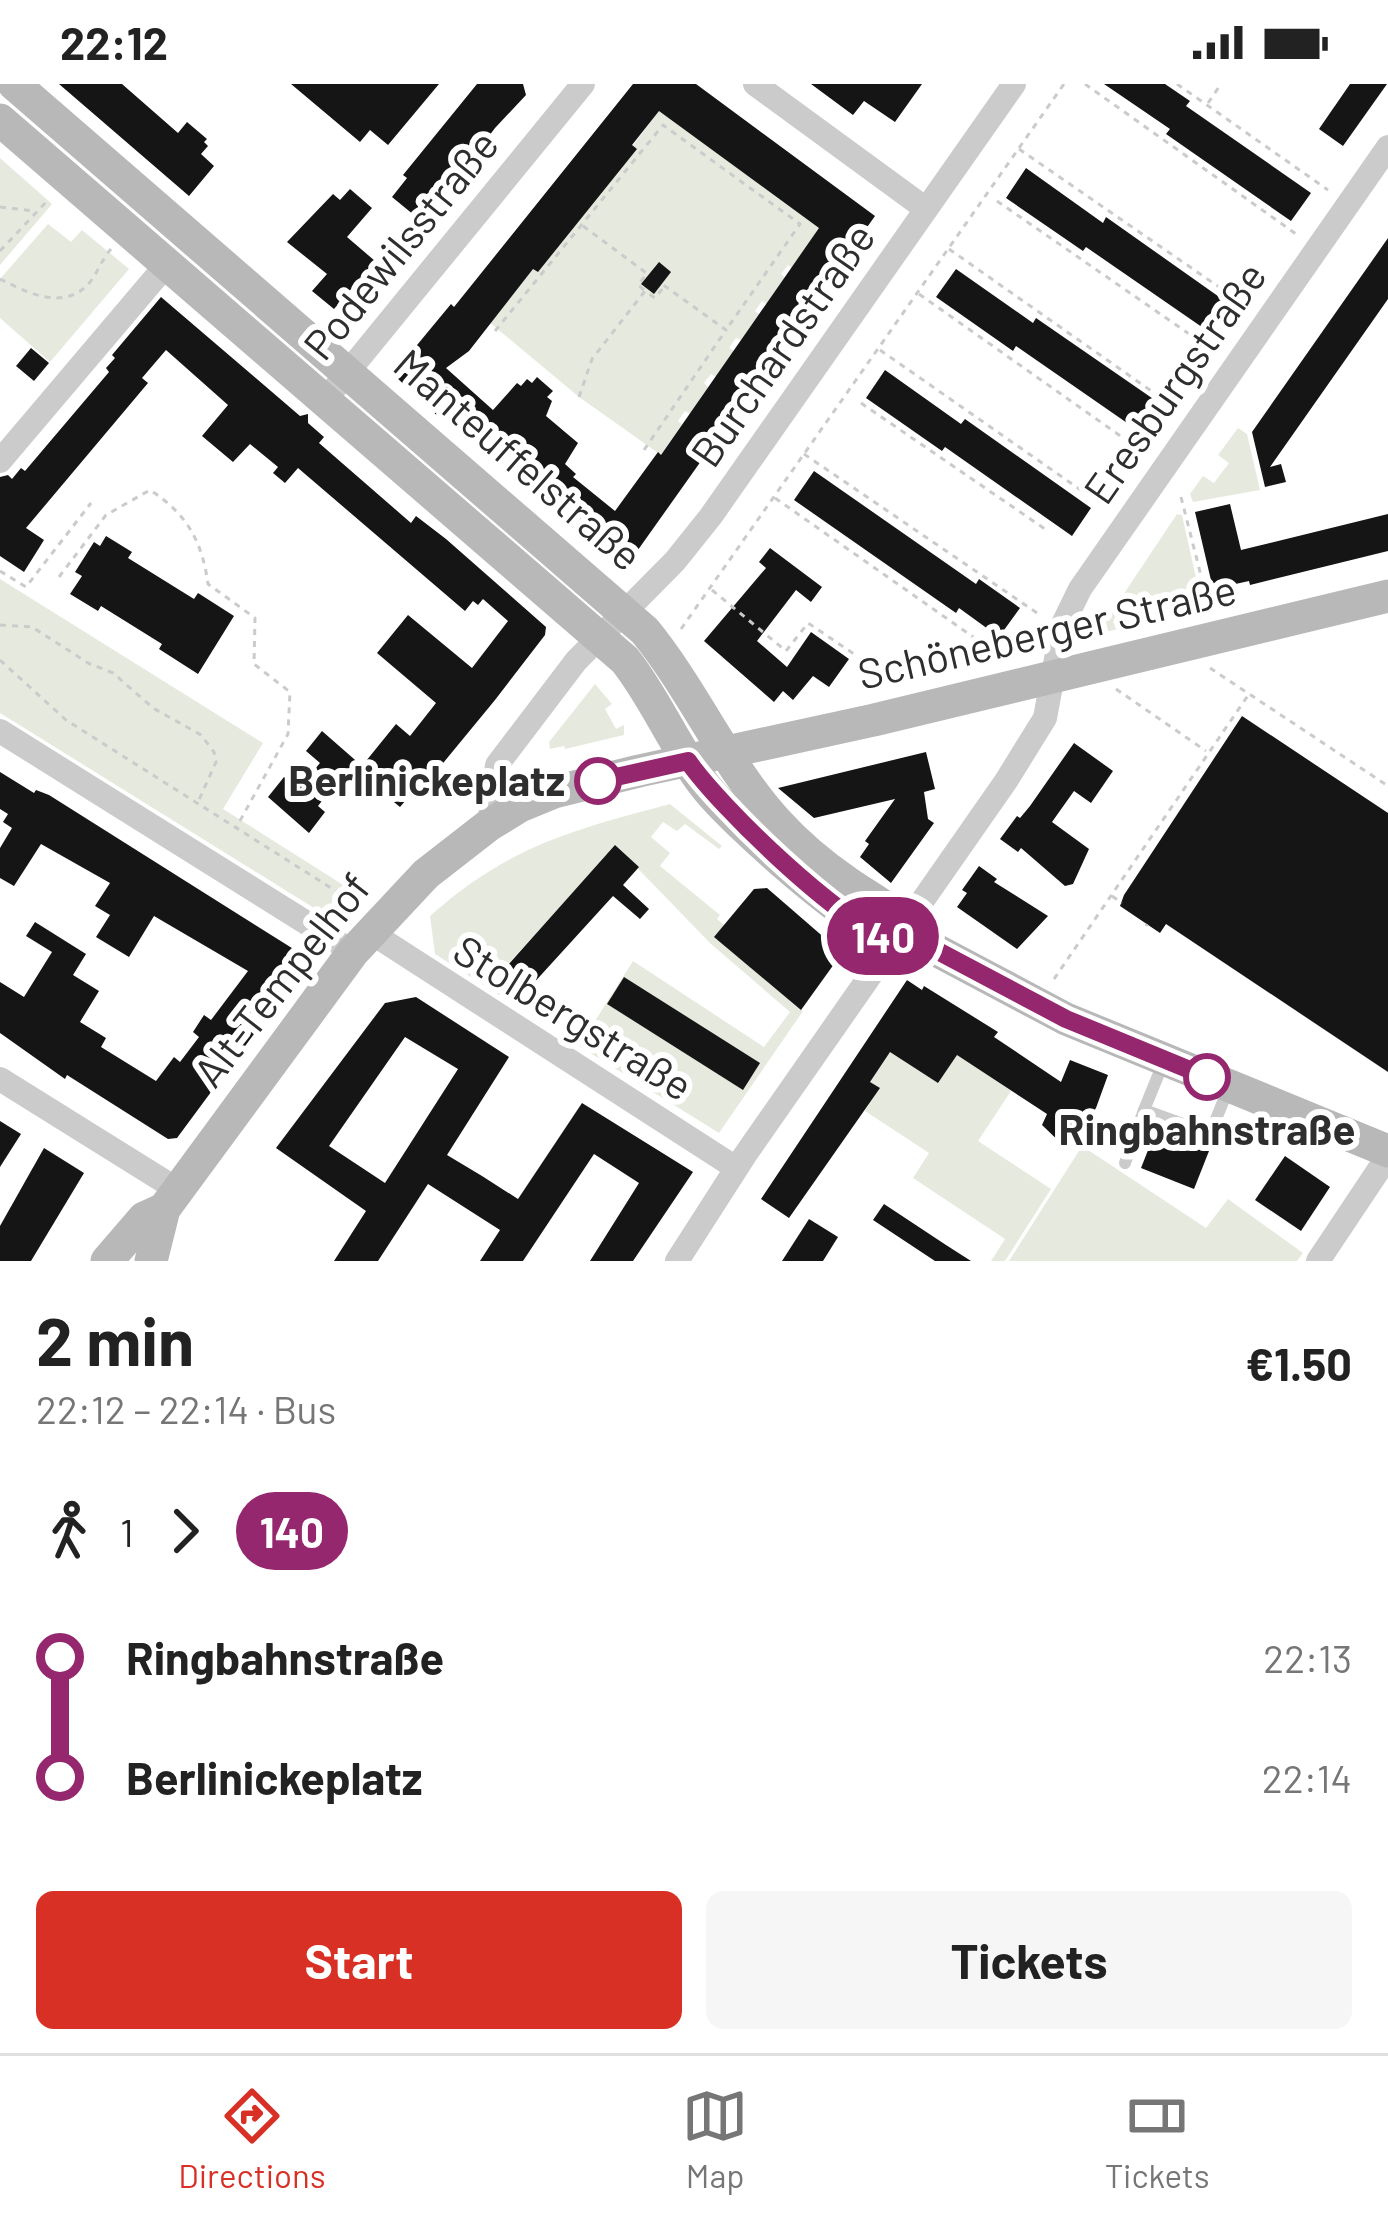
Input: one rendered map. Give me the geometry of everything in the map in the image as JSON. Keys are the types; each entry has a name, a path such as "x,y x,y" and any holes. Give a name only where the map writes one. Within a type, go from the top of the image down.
{"main road":[{"name":"Manteuffelstraße","path":"14,84 625,613 665,655 753,793 797,842 906,934"},
{"name":"Manteuffelstraße","path":"0,120 325,400 588,649 625,660 705,785 747,830 834,902 906,934 1066,1019 1388,1154"},
{"name":"Schöneberger Straße","path":"688,761 1388,596"},
{"name":"Alt-Tempelhof","path":"151,1261 171,1199 360,930 489,825 554,792 688,761"},
{"name":"Alt-Tempelhof","path":"106,1261 144,1218 171,1199"}],"street":[{"name":"Podewilsstraße","path":"325,400 583,84"},
{"path":"755,84 926,209"},
{"name":"Burchardstraße","path":"588,649 675,561 711,516 1014,84"},
{"name":"Eresburgstraße","path":"677,1261 736,1168 906,934 1046,718 1062,626 1080,589 1388,147"},
{"path":"0,461 167,264"},
{"path":"489,825 497,765 588,649"},
{"name":"Stolbergstraße","path":"0,731 360,930 736,1168"},
{"path":"0,1079 171,1199"},
{"path":"1318,1261 1388,1154"}],"lane":[{"path":"1125,1163 1164,1060"},
{"path":"1144,1110 1210,1134 1229,1086"}],"path":[{"path":"681,629 1064,84"},
{"path":"1085,84 1299,236"},
{"path":"1177,84 1331,191"},
{"path":"1207,105 1221,84"},
{"path":"494,331 663,124 800,224 644,450"},
{"path":"1018,148 1250,308"},
{"path":"0,251 52,196"},
{"path":"997,201 1195,338"},
{"path":"0,207 36,212"},
{"path":"581,225 648,274 638,285 645,291 655,298 663,285 726,330"},
{"path":"0,279 40,297 64,298 85,287 112,247"},
{"path":"949,248 1178,410"},
{"path":"579,397 592,359 645,291"},
{"path":"917,293 1148,455"},
{"path":"878,349 1110,511"},
{"path":"861,404 1045,529"},
{"path":"804,454 1040,615"},
{"path":"59,577 106,515 150,490 177,508 203,549 208,584 255,618 254,664 290,692 288,734 236,828"},
{"path":"774,497 976,639 989,664"},
{"path":"1181,497 1210,611"},
{"path":"0,571 26,586 91,503"},
{"path":"710,589 786,651 808,622 902,686"},
{"path":"0,625 32,627 71,654 113,673 153,708 209,743 216,762 197,803"},
{"path":"0,660 66,720 236,828 360,930"},
{"path":"1210,668 1388,787"},
{"path":"1116,689 1208,752"},
{"path":"1054,979 1249,694"},
{"path":"1111,895 1122,903"}],"shaded area":[{"path":"662,101 678,125 687,131 691,127 730,163 766,182 763,187 830,222 792,268 788,265 781,274 785,278 767,304 762,301 741,340 736,338 729,348 734,351 716,377 711,374 704,383 708,387 690,414 685,411 678,421 682,424 661,455 579,397 489,322 533,269 538,271"},
{"path":"0,158 52,204 0,265"},
{"path":"48,224 71,242 82,230 129,269 50,362 0,318 0,279"},
{"path":"1238,428 1247,434 1260,490 1193,502 1190,494 1203,476 1214,483 1229,463 1218,455"},
{"path":"1177,514 1182,515 1203,609 1097,634"},
{"path":"0,579 263,743 223,809 359,895 335,921 0,713"},
{"path":"595,684 612,704 605,709 616,729 624,725 624,735 550,749 549,742"},
{"path":"670,804 722,846 719,849 685,824 677,831 663,822 651,837 670,853 660,866 720,915 717,919 724,925 715,937 803,1011 719,1133 579,1046 633,961 764,1047 790,1012 711,944 616,846 508,964 538,993 524,1011 435,954 430,916 486,873 571,833"},
{"path":"922,1026 1011,1091 978,1141 1051,1189 1005,1261 991,1261 1005,1239 913,1178 929,1153 865,1111 879,1088 870,1082 891,1050 938,1082"},
{"path":"1082,1146 1206,1228 1228,1199 1303,1253 1297,1261 1009,1261"}],"building":[{"path":"59,84 122,84 178,133 187,122 207,139 201,154 214,166 189,196"},
{"path":"291,84 439,84 388,145 370,130 360,142"},
{"path":"477,84 523,84 526,95 433,211 420,220 392,197 407,178 403,175"},
{"path":"633,84 696,84 875,216 623,571 520,482 528,472 458,412 443,421 396,377 398,368 451,304 454,307","holes":["659,111 819,228 661,455 658,452 615,511 573,477 576,474 565,464 578,443 546,416 552,401 547,397 553,391 537,377 532,383 527,379 521,386 517,383 493,410 446,368 469,351 533,269 538,272 637,149 632,145"]},
{"path":"811,84 922,84 895,122 864,101 853,115"},
{"path":"1104,84 1165,84 1190,101 1186,106 1311,193 1291,221 1166,134 1170,129"},
{"path":"1350,84 1387,84 1343,146 1319,129"},
{"path":"1026,168 1103,223 1106,217 1232,306 1212,334 1006,198"},
{"path":"350,189 372,208 347,237 375,261 334,309 312,291 327,274 287,242 333,194 340,200"},
{"path":"1388,238 1388,299 1270,467 1281,464 1286,482 1265,487 1252,432"},
{"path":"659,262 671,272 654,294 641,284"},
{"path":"956,269 1162,405 1143,434 936,297"},
{"path":"161,297 300,416 308,414 308,423 324,437 319,443 411,523 416,516 446,539 546,627 545,635 495,700 416,796 412,793 400,807 357,772 346,785 339,779 318,806 325,812 309,833 268,797 284,777 298,789 320,763 306,751 322,731 362,766 396,724 410,736 436,703 377,653 408,615 472,668 508,621 483,599 478,605 473,601 465,611 298,468 285,483 273,473 278,467 250,444 233,462 202,436 228,405 166,350 142,378 148,383 26,528 44,540 24,572 0,556 0,477 12,479 21,468 25,471 109,372 106,368 115,358 112,355"},
{"path":"31,348 49,363 34,381 16,366"},
{"path":"885,370 961,424 965,419 1091,508 1072,536 866,398"},
{"path":"814,471 976,584 979,579 1020,608 999,637 959,608 956,613 794,500"},
{"path":"1230,504 1241,550 1388,514 1388,551 1250,585 1249,581 1213,589 1195,512"},
{"path":"106,536 132,552 128,558 194,599 198,593 234,616 198,674 159,649 162,644 101,606 98,611 70,594 82,576 75,572 94,542 100,546"},
{"path":"770,548 822,587 811,602 796,590 757,641 787,667 811,632 849,659 829,687 813,676 793,700 783,691 774,702 704,641 766,568 759,562"},
{"path":"1242,716 1388,813 1388,1072 1166,924 1160,933 1120,906"},
{"path":"1074,743 1113,771 1091,803 1074,791 1052,822 1089,849 1073,884 1065,886 1021,848 1018,852 1000,839 1030,806"},
{"path":"926,752 935,789 924,792 928,819 934,823 891,883 860,857 869,844 865,841 895,799 814,818 778,788"},
{"path":"0,772 34,793 49,795 303,955 305,965 177,1138 168,1139 67,1075 65,1079 0,1033 0,982 24,997 52,952 26,936 35,922 86,954 73,975 99,991 80,1022 106,1038 101,1047 156,1081 174,1057 180,1062 199,1037 193,1032 204,1015 211,1020 248,971 154,916 129,957 96,937 110,915 95,906 110,883 41,844 14,886 0,878 0,848 12,828 3,822 8,814 0,809"},
{"path":"615,845 639,867 623,885 649,909 640,919 613,896 531,986 508,965"},
{"path":"979,866 997,879 994,882 1048,916 1017,949 957,907 967,893 962,890"},
{"path":"767,888 842,953 801,1010 714,937 754,889"},
{"path":"624,977 760,1063 743,1090 607,1004"},
{"path":"907,980 998,1032 994,1037 1061,1082 1070,1060 1108,1075 1096,1108 1066,1148 1042,1125 1047,1114 957,1055 938,1083 890,1052 870,1082 880,1088 789,1218 761,1199"},
{"path":"416,997 509,1057 447,1155 518,1199 582,1103 693,1172 633,1261 590,1261 639,1183 594,1154 523,1261 480,1261 500,1230 428,1184 378,1261 334,1261 366,1211 276,1148 385,1003","holes":["405,1037 458,1069 385,1183 329,1146"]},
{"path":"0,1121 21,1134 0,1167"},
{"path":"1156,1130 1209,1151 1194,1189 1141,1168"},
{"path":"44,1148 84,1173 31,1261 0,1261 0,1226"},
{"path":"1285,1156 1330,1187 1301,1231 1255,1200"},
{"path":"884,1204 971,1261 935,1261 873,1220"},
{"path":"809,1219 838,1237 823,1261 782,1261"}],"bus line":[{"name":"140","path":"598,781 688,761 747,830 870,928 893,941 919,941 1066,1019 1207,1077"}],"place":[{"name":"Berlinickeplatz","path":"598,781"},
{"name":"Ringbahnstraße","path":"1207,1077"}]}
